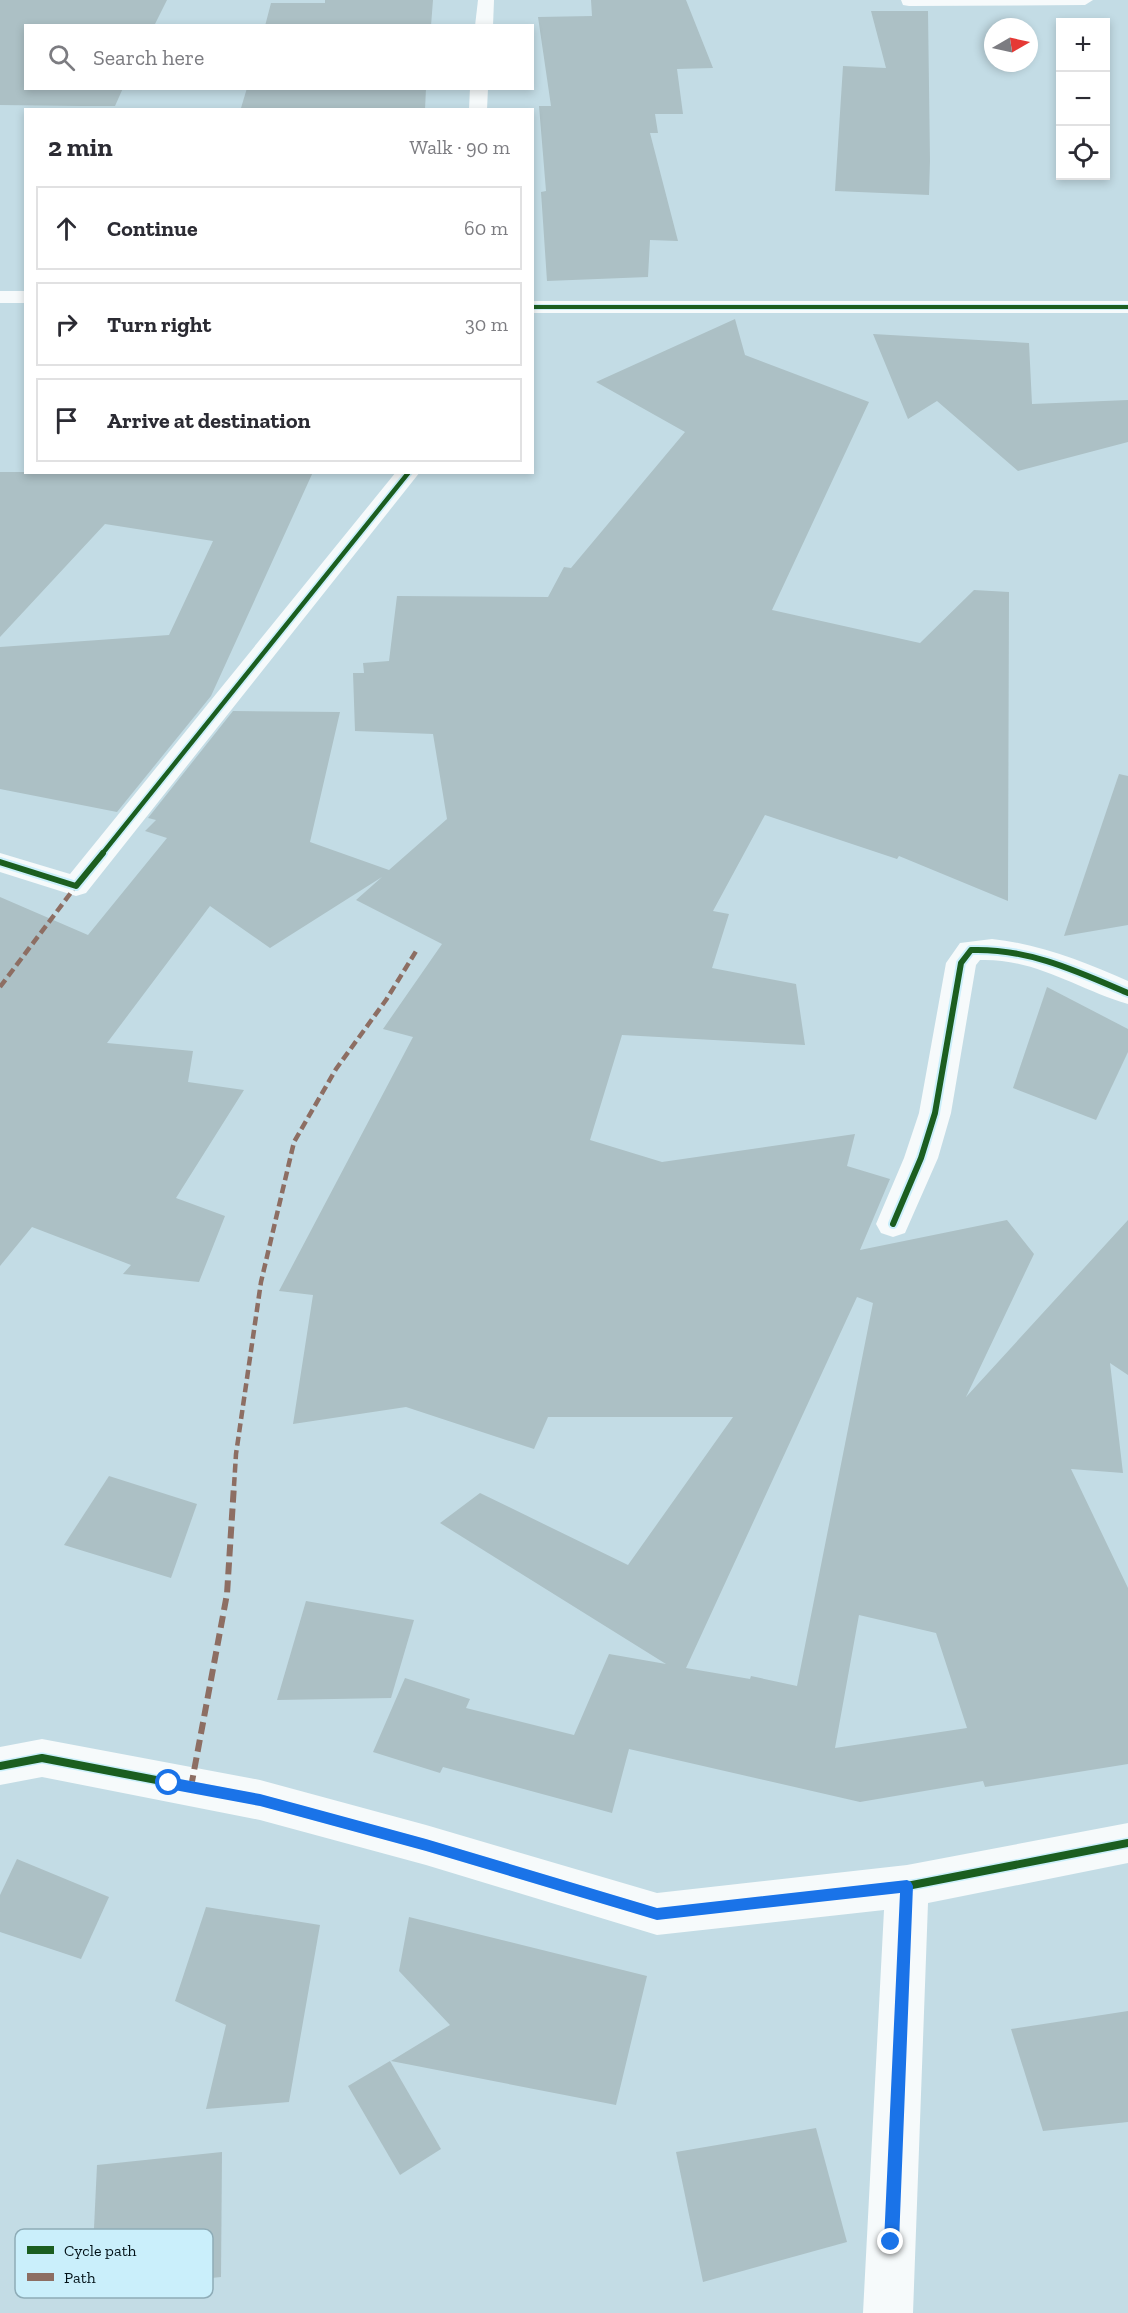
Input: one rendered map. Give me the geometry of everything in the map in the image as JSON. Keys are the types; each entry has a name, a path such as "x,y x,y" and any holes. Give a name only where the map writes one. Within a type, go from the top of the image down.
{"street":[{"path":"484,24 486,0"},
{"path":"909,1 1083,0 1077,18"},
{"path":"478,108 479,90"},
{"path":"0,297 24,297"},
{"path":"534,307 1128,308"},
{"path":"0,862 76,886 407,474"},
{"path":"893,1224 921,1158 935,1113 961,963 970,950 987,948 1045,958 1128,993"},
{"path":"0,1766 42,1758 260,1800 426,1845 657,1914 907,1886 1128,1843"},
{"path":"888,2313 907,1886"}],"building":[{"path":"0,0 167,0 155,24 24,24 24,90 122,90 115,106 0,105"},
{"path":"325,0 433,0 431,24 266,24 271,3 325,3"},
{"path":"591,0 686,0 713,68 677,69 683,114 655,114 658,133 650,133 678,241 650,240 648,277 547,281 541,192 546,191 539,106 551,106 538,17 592,16"},
{"path":"871,11 928,11 929,195 835,191 843,66 886,68"},
{"path":"246,90 426,90 425,108 241,108"},
{"path":"735,319 745,355 869,402 772,610 920,643 974,590 1009,592 1008,901 899,856 897,859 765,815 713,911 729,914 712,968 796,984 805,1045 622,1035 590,1140 662,1162 855,1134 847,1166 890,1179 860,1250 1007,1220 1034,1254 966,1397 1128,1220 1128,1375 1110,1363 1123,1473 1071,1469 1128,1588 1128,1764 985,1787 983,1781 860,1802 629,1749 612,1813 443,1767 440,1773 373,1752 405,1678 470,1699 466,1708 574,1735 609,1654 666,1664 440,1523 480,1493 628,1565 733,1417 548,1417 534,1449 406,1407 293,1424 313,1295 279,1291 413,1037 383,1029 442,944 356,900 382,877 270,948 210,906 107,1043 193,1051 188,1082 244,1090 176,1198 225,1216 199,1282 123,1274 131,1265 32,1227 0,1266 0,897 88,935 167,838 145,831 156,820 148,818 233,711 340,712 310,842 389,870 447,819 433,734 355,731 353,673 364,673 363,663 389,661 397,596 548,597 564,567 571,568 685,432 596,382","holes":["857,1297 873,1303 797,1686 751,1676 750,1679 686,1668","859,1615 936,1633 967,1728 835,1748"]},
{"path":"873,334 1029,343 1032,404 1128,400 1128,442 1018,471 937,401 908,419"},
{"path":"0,472 24,472 24,474 312,474 211,696 117,812 0,789 0,647 169,635 213,541 105,524 0,637"},
{"path":"1119,774 1128,776 1128,925 1064,936"},
{"path":"1047,987 1128,1029 1128,1052 1096,1120 1013,1088"},
{"path":"109,1476 197,1504 171,1578 64,1545"},
{"path":"306,1601 414,1620 391,1698 277,1700"},
{"path":"17,1859 109,1897 81,1959 0,1932 0,1895"},
{"path":"206,1907 320,1925 289,2102 206,2109 226,2025 175,2001"},
{"path":"409,1917 647,1976 616,2105 391,2061 450,2025 399,1971"},
{"path":"1128,2011 1128,2122 1043,2131 1011,2029"},
{"path":"390,2061 441,2149 400,2175 348,2086"},
{"path":"816,2128 847,2242 703,2282 676,2152"},
{"path":"222,2152 221,2277 213,2278 213,2229 94,2229 97,2165"}],"marked path":[{"path":"0,987 76,886"},
{"path":"191,1787 227,1594 236,1454 261,1282 294,1142 336,1069 386,1000 418,948"}],"cycle path":[{"path":"534,307 1128,307"},
{"path":"0,862 76,886 407,474"},
{"path":"893,1224 921,1158 935,1113 961,963 971,950 992,949 1032,955 1128,993"},
{"path":"0,1766 42,1758 260,1800 426,1845 657,1914 907,1886 1128,1843"}],"route":[{"path":"169,1783 260,1800 301,1811 426,1845 657,1914 907,1886 891,2242"}]}
